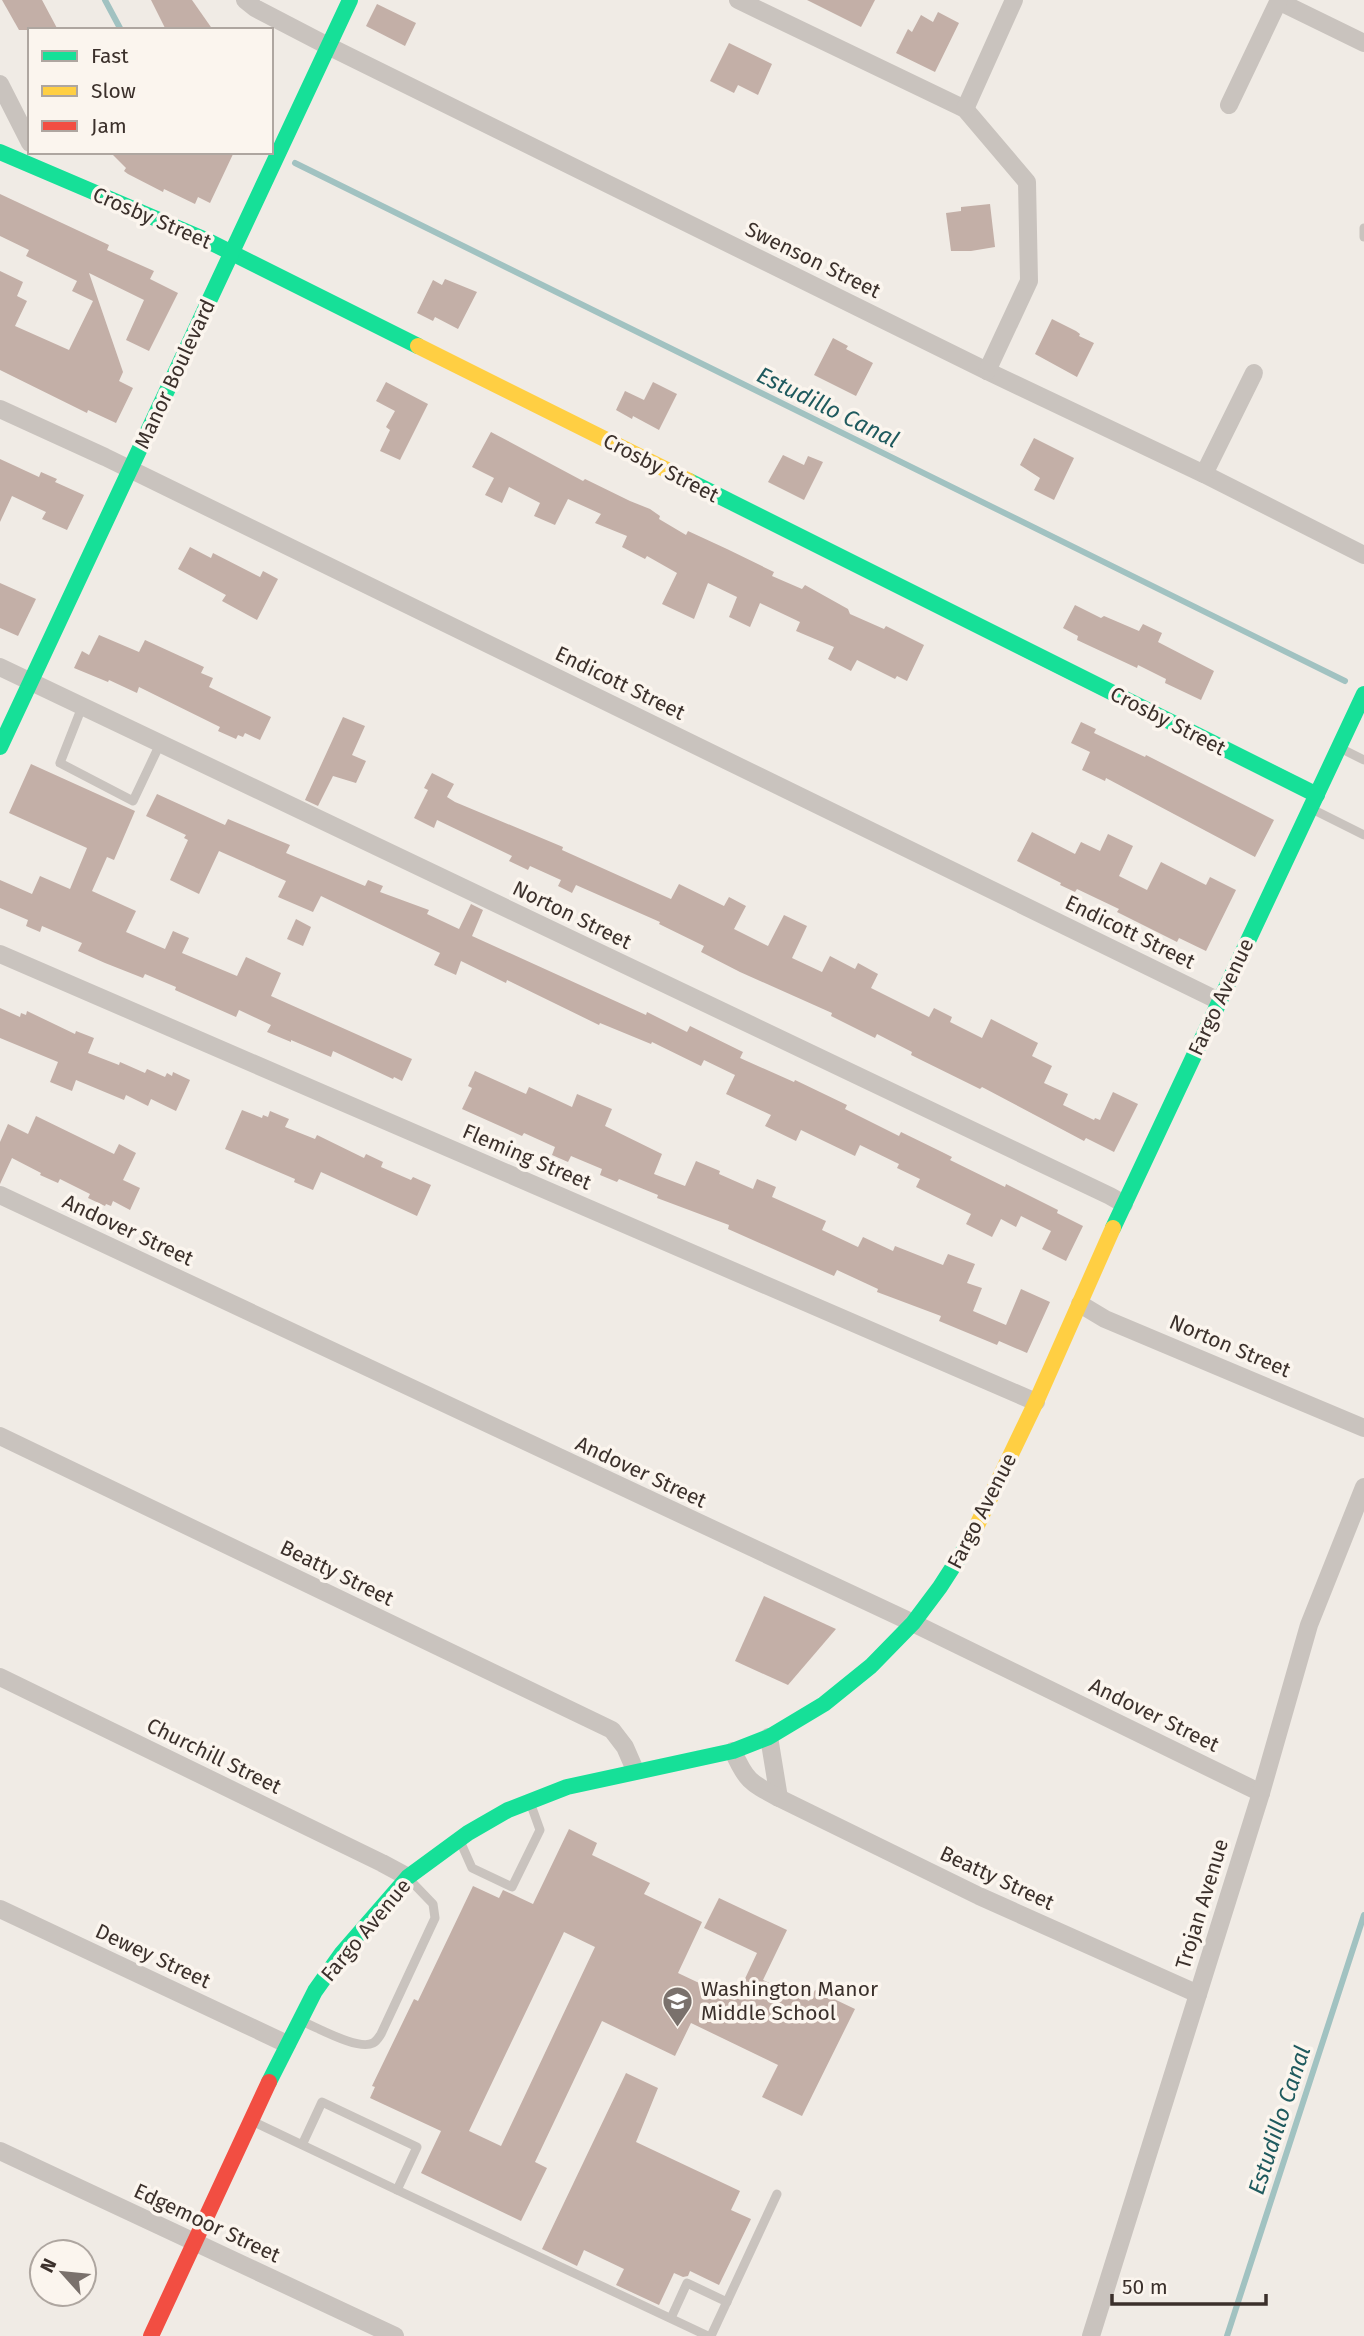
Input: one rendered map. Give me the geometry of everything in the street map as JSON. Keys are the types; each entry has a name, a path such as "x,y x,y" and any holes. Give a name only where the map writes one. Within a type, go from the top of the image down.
{"street":[{"name":"Swenson Street","path":"245,0 255,8 328,46 987,371 1204,474 1364,555"},
{"name":"Manor Boulevard","path":"0,747 350,0"},
{"path":"738,0 965,109 1027,182 1029,281 987,371"},
{"path":"965,109 1014,0"},
{"path":"1229,105 1278,1 1364,43"},
{"path":"0,84 28,139"},
{"name":"Crosby Street","path":"0,152 231,253 1314,802"},
{"path":"35,154 44,172"},
{"path":"1204,474 1254,373"},
{"name":"Endicott Street","path":"0,409 131,470 1219,1001"},
{"name":"Norton Street","path":"0,667 1124,1204"},
{"name":"Fargo Avenue","path":"152,2336 287,2044 315,1991 342,1953 408,1877 459,1840 508,1810 567,1787 635,1770 733,1751 769,1737 824,1704 871,1666 913,1623 965,1550 1364,694"},
{"name":"Fleming Street","path":"0,954 1036,1402"},
{"name":"Andover Street","path":"0,1195 913,1623 1261,1793"},
{"name":"Norton Street","path":"1080,1304 1105,1319 1364,1428"},
{"name":"Beatty Street","path":"0,1436 612,1730 625,1747 635,1770"},
{"name":"Trojan Avenue","path":"1091,2336 1261,1793 1309,1625 1364,1487"},
{"name":"Churchill Street","path":"0,1677 408,1877"},
{"path":"769,1737 779,1798"},
{"name":"Beatty Street","path":"733,1751 742,1772 756,1786 979,1896 1198,1994"},
{"name":"Dewey Street","path":"0,1909 287,2044"},
{"name":"Edgemoor Street","path":"0,2151 396,2336"}],"lane":[{"path":"1364,228 1364,237"},
{"path":"82,707 60,763 133,801 160,744"},
{"path":"1340,748 1364,760"},
{"path":"1314,802 1364,835"},
{"path":"459,1840 472,1868 512,1887 540,1830 529,1802"},
{"path":"300,2021 363,2045 373,2043 381,2034 435,1918 433,1904 408,1877"},
{"path":"302,2145 322,2102 417,2147 397,2190"},
{"path":"252,2121 710,2336 777,2194"},
{"path":"671,2318 687,2284 727,2302"}],"building":[{"path":"2,0 42,0 57,28 28,28 19,30"},
{"path":"151,0 192,0 212,28 165,28"},
{"path":"807,0 875,0 861,27"},
{"path":"377,4 416,23 405,46 366,26"},
{"path":"938,12 959,23 935,72 896,53 908,29 912,32 921,15 933,22"},
{"path":"729,43 772,64 758,95 738,85 734,93 710,81"},
{"path":"112,154 233,154 210,203 198,197 195,204 164,189 163,192 128,174 124,171 126,168"},
{"path":"0,194 109,245 107,250 154,271 150,279 178,293 149,351 126,340 144,300 89,273 123,372 119,381 133,388 116,423 88,410 87,413 0,370 0,271 23,282 17,296 27,301 15,326 69,350 93,301 72,291 77,281 26,256 29,250 0,236"},
{"path":"990,204 995,247 951,251 946,213 961,211 961,207"},
{"path":"445,279 477,292 458,329 435,317 433,321 417,313 433,280 442,285"},
{"path":"1052,319 1094,343 1077,377 1035,354"},
{"path":"833,338 848,346 846,349 873,363 856,396 814,375"},
{"path":"386,382 428,404 400,460 380,451 390,430 386,427 395,411 376,401"},
{"path":"653,382 677,394 659,430 616,410 625,391 644,400"},
{"path":"491,432 583,481 585,479 650,509 660,516 659,519 686,535 688,531 727,549 774,572 772,576 802,589 805,585 848,609 850,614 884,629 886,626 924,645 907,681 897,676 895,679 857,660 851,671 828,659 834,647 796,631 800,622 760,603 750,627 729,617 737,597 708,583 694,619 662,604 677,573 647,556 645,559 622,547 627,536 595,523 601,514 568,499 555,525 534,516 540,503 509,487 502,503 485,495 494,478 472,467"},
{"path":"1034,438 1074,458 1054,500 1034,490 1040,478 1020,465"},
{"path":"783,455 804,465 808,456 823,462 804,500 768,482"},
{"path":"0,459 39,477 41,472 57,479 55,482 84,495 67,530 42,519 46,512 12,496 0,522"},
{"path":"190,547 211,558 213,553 260,577 263,571 278,579 257,620 222,601 226,595 178,569"},
{"path":"0,583 36,599 18,636 0,628"},
{"path":"1075,605 1101,618 1104,616 1139,631 1143,624 1162,633 1158,642 1214,671 1201,700 1165,683 1166,679 1138,665 1137,668 1077,640 1078,636 1063,628"},
{"path":"99,635 139,652 145,640 204,667 201,673 213,678 209,687 271,717 260,740 245,733 243,737 238,735 236,739 218,731 220,727 139,687 137,693 74,668 82,651 89,655"},
{"path":"343,717 365,726 352,755 366,761 356,783 333,776 318,806 305,800"},
{"path":"1081,722 1096,729 1094,733 1145,757 1146,755 1274,820 1255,857 1106,778 1105,781 1082,770 1090,752 1071,743"},
{"path":"31,764 135,811 114,860 107,857 92,891 136,911 126,932 165,949 173,931 189,938 182,953 237,976 246,957 281,973 271,996 412,1059 402,1081 333,1051 331,1057 267,1032 271,1025 239,1010 236,1017 145,974 143,978 105,963 78,951 82,943 42,926 40,932 26,926 28,920 0,908 0,880 32,894 40,876 70,889 87,848 9,813"},
{"path":"432,773 454,784 447,797 455,802 563,847 562,850 671,899 679,884 724,906 729,897 746,906 734,929 768,946 784,915 807,926 792,958 822,972 830,956 855,969 858,963 878,974 871,988 929,1017 934,1008 952,1017 950,1022 982,1038 991,1019 1038,1043 1032,1056 1052,1066 1044,1083 1068,1094 1063,1105 1094,1120 1100,1120 1113,1092 1138,1104 1114,1152 1086,1138 1084,1141 982,1087 980,1089 911,1055 912,1052 877,1034 875,1038 831,1016 832,1013 740,972 701,952 704,946 659,924 660,922 576,885 572,893 558,886 561,880 530,866 528,870 509,861 512,856 437,820 434,828 414,818 428,790 424,788"},
{"path":"157,794 225,825 228,819 290,845 286,853 365,886 368,880 383,886 380,892 429,910 427,914 459,929 471,904 483,910 472,936 687,1032 690,1026 743,1052 740,1058 794,1082 795,1080 847,1105 845,1109 899,1136 901,1132 952,1157 950,1160 1058,1210 1057,1213 1083,1226 1066,1261 1042,1249 1051,1231 1021,1216 1016,1227 1001,1219 992,1237 966,1224 971,1214 916,1187 920,1179 897,1168 899,1164 860,1145 855,1156 801,1130 796,1141 765,1126 771,1115 726,1094 735,1075 704,1060 701,1066 652,1042 651,1044 600,1023 599,1025 507,980 506,983 461,961 456,975 434,965 440,953 321,896 313,912 278,897 286,881 219,851 199,894 170,880 188,840 184,838 186,835 146,816"},
{"path":"1032,832 1075,854 1081,842 1100,851 1108,834 1133,846 1119,876 1147,890 1161,862 1206,885 1210,877 1236,890 1206,951 1179,938 1177,942 1117,912 1119,909 1077,889 1075,892 1060,885 1061,883 1017,861"},
{"path":"296,919 311,927 303,946 287,939"},
{"path":"0,1008 20,1017 21,1013 26,1015 27,1011 75,1034 76,1031 94,1038 88,1053 119,1065 120,1062 145,1073 147,1069 165,1077 167,1073 172,1076 173,1072 190,1080 176,1111 151,1099 148,1106 126,1095 124,1100 76,1080 72,1091 50,1082 58,1062 0,1038"},
{"path":"475,1071 526,1094 529,1087 572,1107 577,1094 612,1109 605,1126 662,1154 654,1174 685,1186 696,1161 753,1189 757,1179 776,1187 772,1197 826,1221 822,1230 858,1247 863,1237 893,1251 895,1246 943,1265 948,1254 975,1264 967,1283 982,1288 973,1311 1006,1325 1021,1289 1050,1302 1027,1353 999,1341 997,1345 939,1321 941,1316 877,1292 878,1289 837,1270 834,1276 728,1229 729,1225 657,1198 658,1195 619,1179 617,1182 600,1175 602,1169 571,1156 568,1162 552,1155 555,1147 524,1133 522,1136 462,1109 472,1088 468,1086"},
{"path":"242,1110 262,1118 263,1115 268,1117 270,1111 289,1119 285,1127 315,1139 317,1135 364,1158 366,1154 383,1162 381,1167 431,1185 417,1216 321,1172 313,1190 294,1182 295,1179 225,1149"},
{"path":"36,1116 114,1154 119,1144 136,1153 123,1180 140,1188 130,1210 113,1201 111,1206 105,1206 88,1198 90,1194 60,1179 58,1183 40,1175 41,1173 12,1158 0,1184 0,1142 8,1124 28,1134"},
{"path":"764,1596 836,1629 788,1685 735,1661"},
{"path":"569,1829 597,1843 592,1855 650,1883 644,1894 702,1922 678,1973 735,2000 757,1953 704,1928 719,1898 787,1930 763,1980 809,2001 815,1990 855,2009 802,2116 762,2097 778,2065 691,2023 675,2056 602,2021 535,2162 547,2168 521,2221 421,2173 441,2131 370,2098 375,2087 372,2086 414,1999 418,2001 473,1886 499,1898 503,1890 533,1904","holes":["564,1932 595,1947 501,2146 469,2131"]},
{"path":"626,2073 658,2088 636,2142 740,2191 731,2210 751,2219 719,2285 690,2271 688,2276 683,2277 674,2273 659,2305 616,2285 624,2269 584,2250 577,2266 542,2249"}],"waterway":[{"name":"Estudillo Canal","path":"105,0 120,28"},
{"name":"Estudillo Canal","path":"295,163 1345,681"},
{"name":"Estudillo Canal","path":"1227,2336 1364,1915"}],"traffic: fast":[{"path":"0,747 350,0"},
{"path":"0,152 206,240 418,346"},
{"path":"689,481 1317,795"},
{"path":"1113,1228 1364,694"},
{"path":"269,2082 315,1991 342,1953 408,1877 468,1833 508,1810 567,1787 733,1751 769,1737 824,1704 871,1666 913,1623 969,1542"}],"traffic: slow":[{"path":"418,346 689,481"},
{"path":"969,1542 1036,1402 1113,1228"}],"traffic: jam":[{"path":"151,2336 269,2082"}],"place":[{"name":"Washington Manor Middle School","path":"678,2028"}]}
